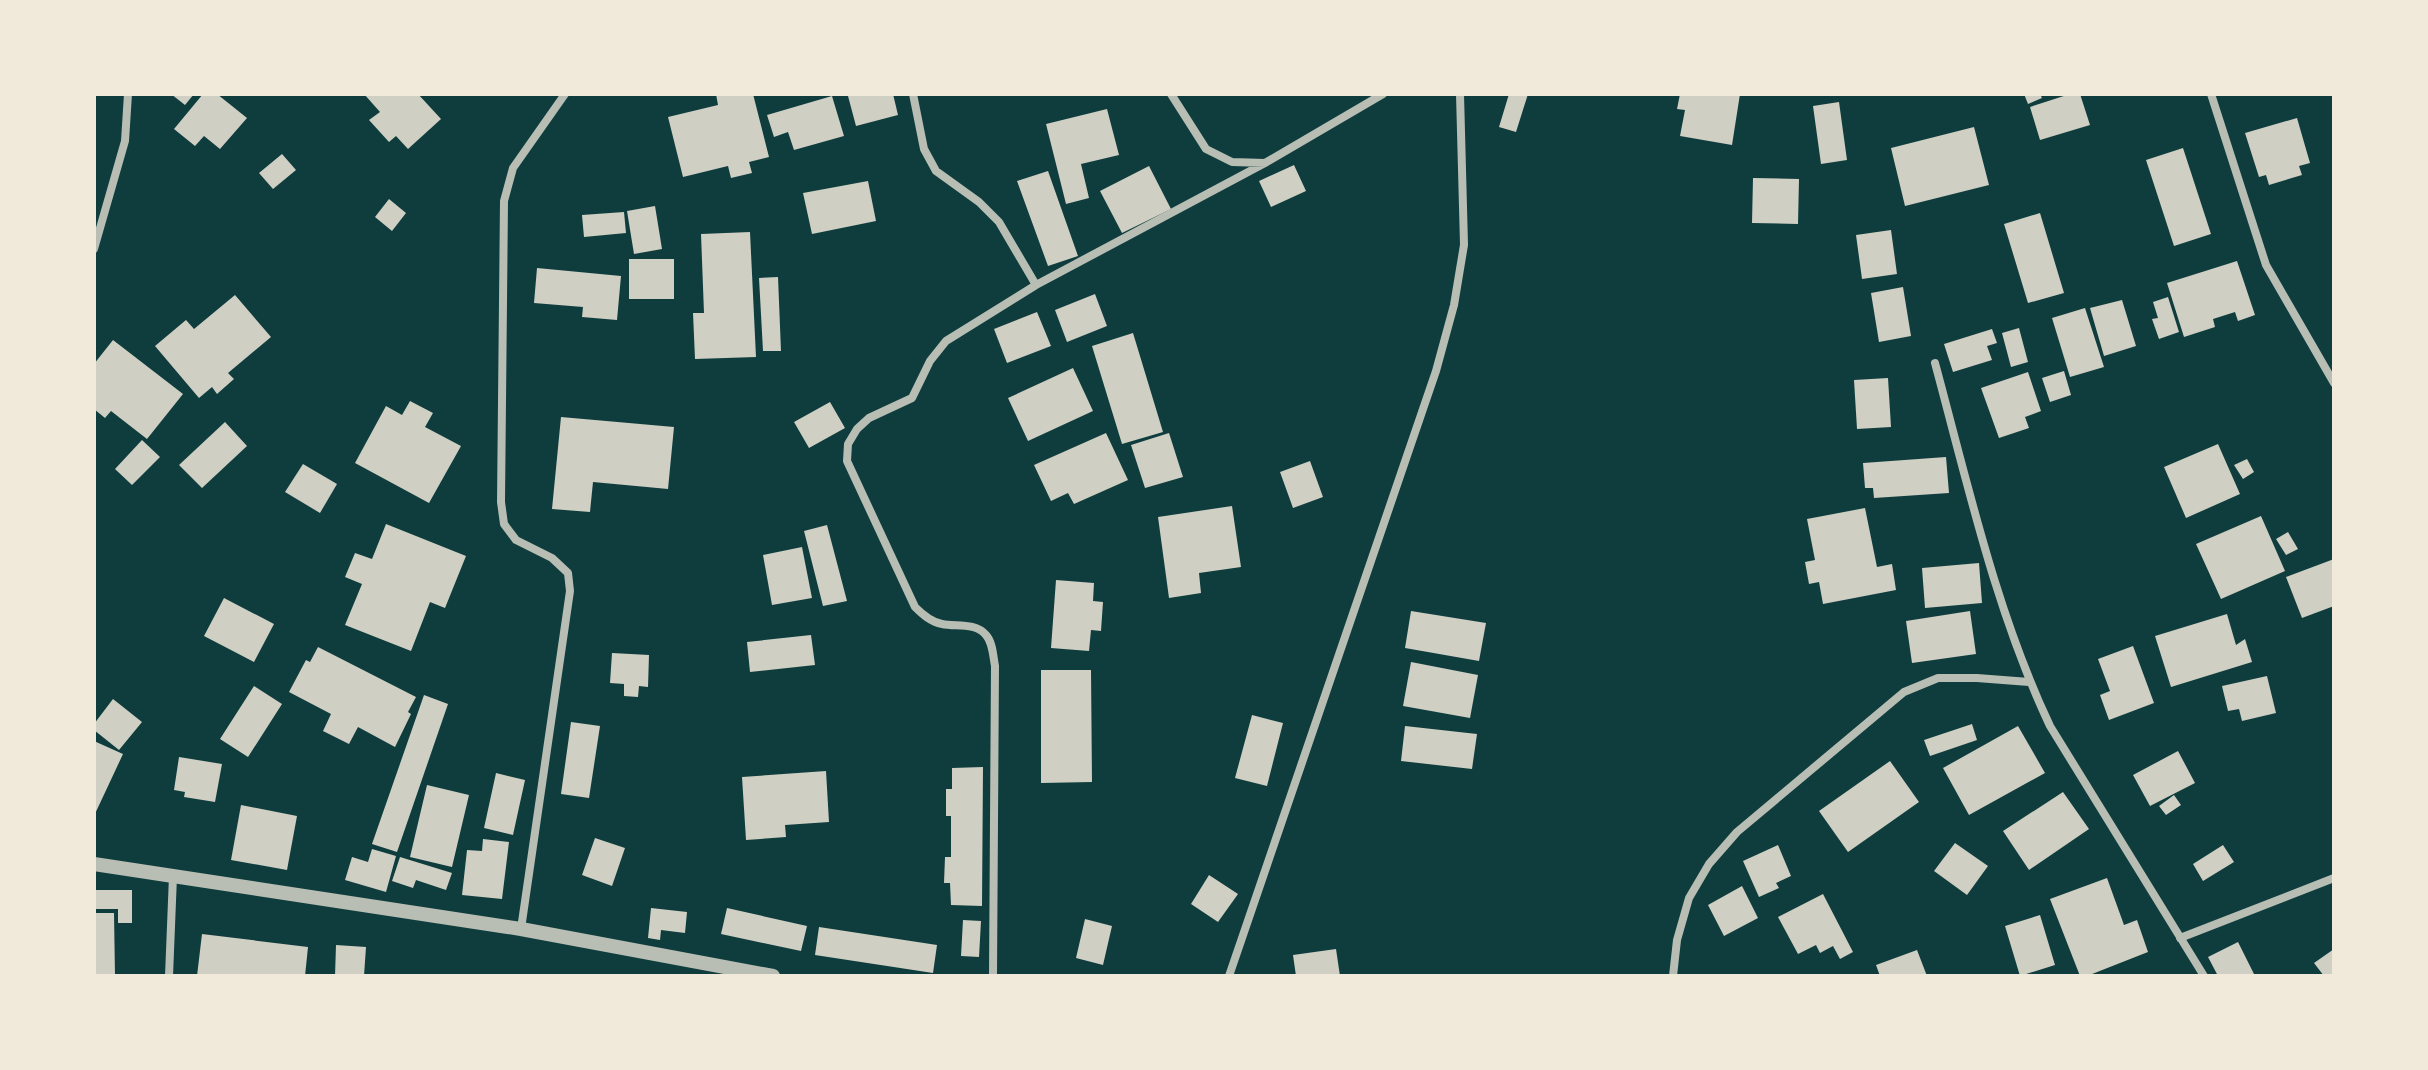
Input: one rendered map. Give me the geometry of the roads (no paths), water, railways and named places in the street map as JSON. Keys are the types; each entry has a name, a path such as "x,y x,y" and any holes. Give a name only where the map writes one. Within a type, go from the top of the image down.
{"street":[{"path":"94,249 96,227 125,141 128,94"},
{"path":"521,929 570,591 568,573 552,558 516,540 504,524 501,502 504,201 513,168 565,94"},
{"path":"913,94 924,149 936,171 979,202 999,222 1036,285"},
{"path":"1171,94 1206,149 1232,162 1265,163"},
{"path":"993,976 995,666 991,646 986,634 977,628 941,624 926,618 915,607 847,461 848,444 857,429 869,418 912,398 930,361 946,341 1036,285 1265,163 1383,94"},
{"path":"1229,976 1436,371 1454,305 1464,245 1460,94"},
{"path":"2211,94 2266,265 2334,383"},
{"path":"1935,363 2009,624 2029,682 2050,726 2204,976"},
{"path":"1673,976 1677,940 1689,898 1709,864 1737,832 1904,692 1938,678 2029,682"},
{"path":"94,864 521,929 769,976"},
{"path":"169,976 173,876"},
{"path":"2180,938 2334,878"}]}
